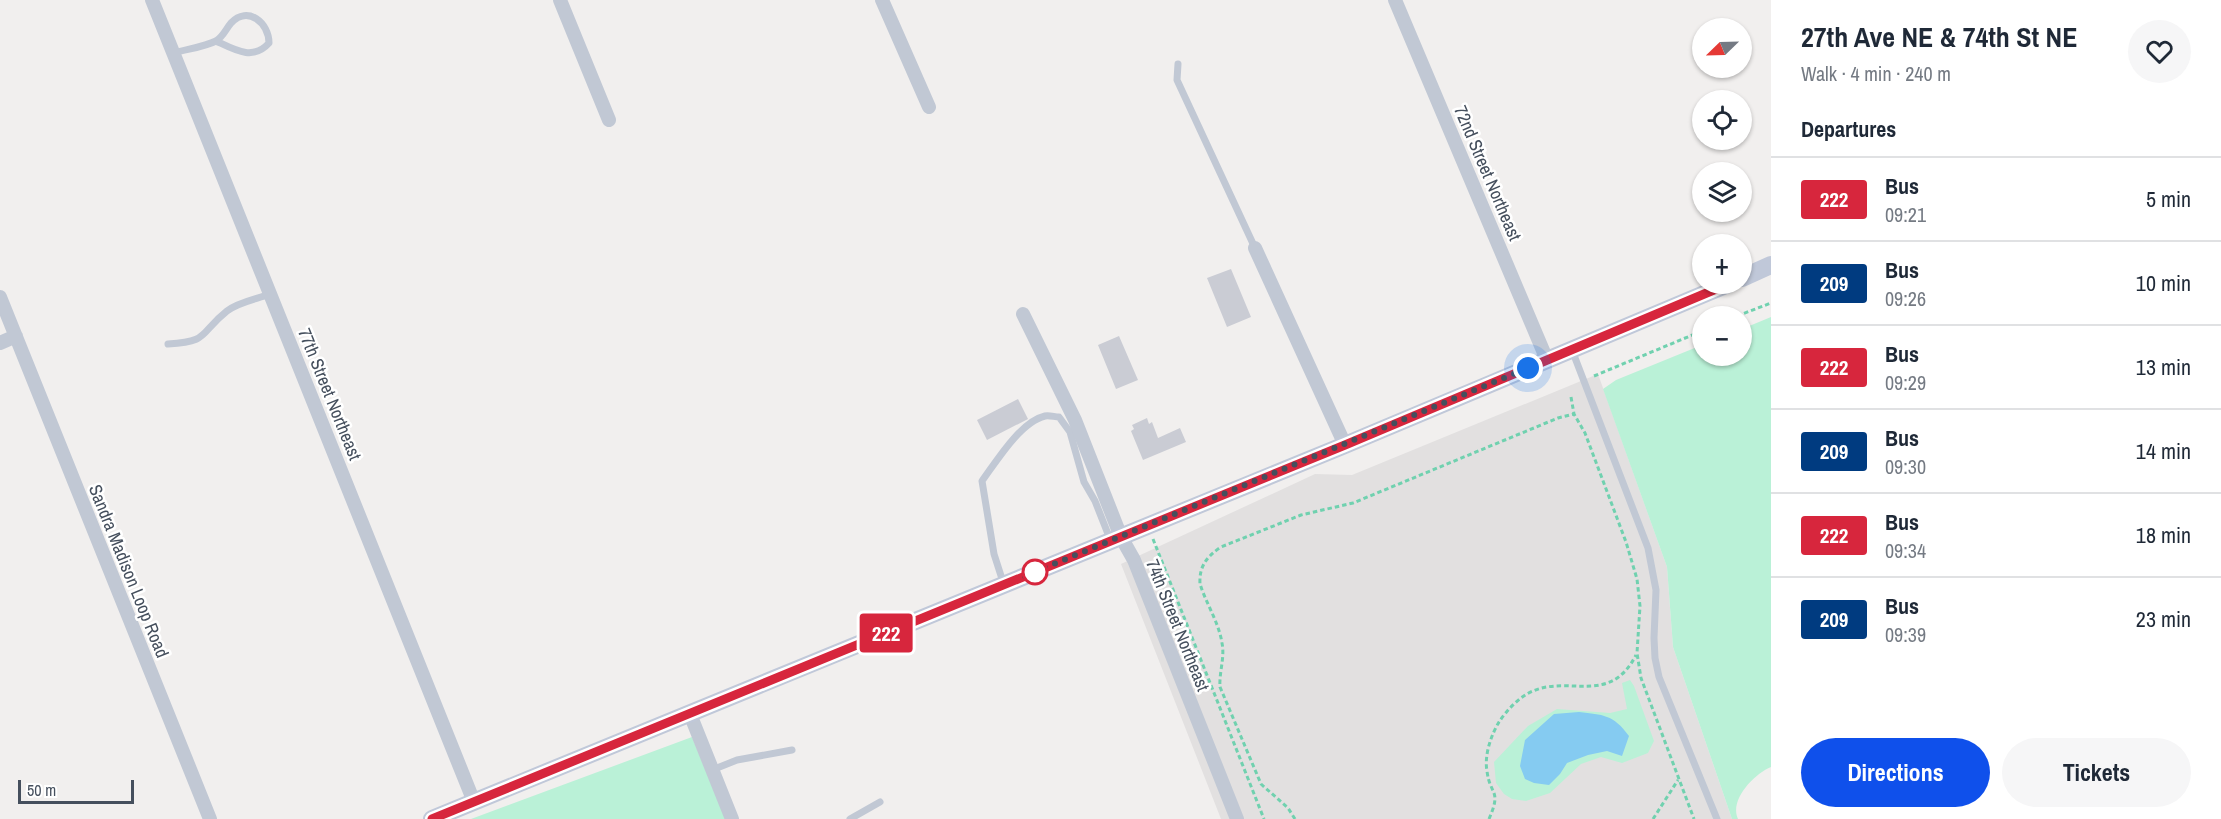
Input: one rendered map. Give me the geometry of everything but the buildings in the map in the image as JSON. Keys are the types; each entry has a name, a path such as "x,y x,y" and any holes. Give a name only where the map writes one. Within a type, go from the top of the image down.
{"street":[{"name":"77th Street Northeast","path":"152,0 474,802"},
{"path":"560,0 609,120"},
{"name":"72nd Street Northeast","path":"1395,0 1547,360"},
{"path":"887,2 929,107"},
{"path":"1255,248 1345,445"},
{"path":"1752,274 1771,265"},
{"path":"432,819 1345,445 1704,294"},
{"name":"Sandra Madison Loop Road","path":"0,297 210,819"},
{"name":"74th Street Northeast","path":"1023,314 1075,420 1115,539 1134,560 1237,819"},
{"path":"0,343 16,336"},
{"path":"690,714 732,819"}],"lane":[{"path":"174,53 216,41 233,21 247,16 261,20 269,32 269,43 262,51 250,53 237,51 216,41"},
{"path":"1178,64 1177,80 1255,248"},
{"path":"168,344 202,338 228,311 270,294"},
{"path":"1572,350 1647,548 1656,590 1654,639 1659,677 1717,819"},
{"path":"1004,585 994,554 982,481 1013,439 1030,424 1045,416 1059,417 1070,432 1084,482 1115,539"},
{"path":"712,770 737,760 792,750"},
{"path":"850,819 880,802"}],"path":[{"path":"1752,310 1771,303"},
{"path":"1594,376 1692,335"},
{"path":"1571,397 1574,414 1589,444 1626,542 1637,579 1640,606 1637,653 1645,690 1694,819"},
{"path":"1295,819 1288,808 1261,784 1220,687 1222,642 1200,584 1203,564 1221,547 1301,515 1353,503 1558,418 1574,414"},
{"path":"1147,526 1264,819"},
{"path":"1489,819 1496,797 1486,770 1489,748 1500,720 1514,704 1533,691 1546,688 1600,686 1621,674 1631,665 1637,653"},
{"path":"1653,819 1678,780"}],"shaded area":[{"path":"1598,374 1667,567 1673,647 1732,819 1221,819 1121,564 1315,474 1352,475"}],"green space":[{"path":"1771,317 1771,767 1757,775 1745,789 1737,804 1738,819 1732,819 1673,647 1667,567 1603,389 1616,380 1692,349 1692,366 1752,366 1752,325"},
{"path":"1630,680 1654,741 1648,753 1622,763 1601,757 1581,764 1550,793 1526,801 1512,799 1504,794 1496,783 1494,762 1528,726 1557,709 1610,713 1627,709 1622,683"},
{"path":"692,737 726,819 471,819"}],"water":[{"path":"1579,712 1607,717 1618,723 1629,736 1622,756 1607,751 1567,763 1549,785 1525,779 1520,766 1525,740 1554,714"}],"bus line":[{"name":"222","path":"432,819 1345,445 1704,294"}],"route":[{"path":"1035,572 1025,576 1528,368"}]}
